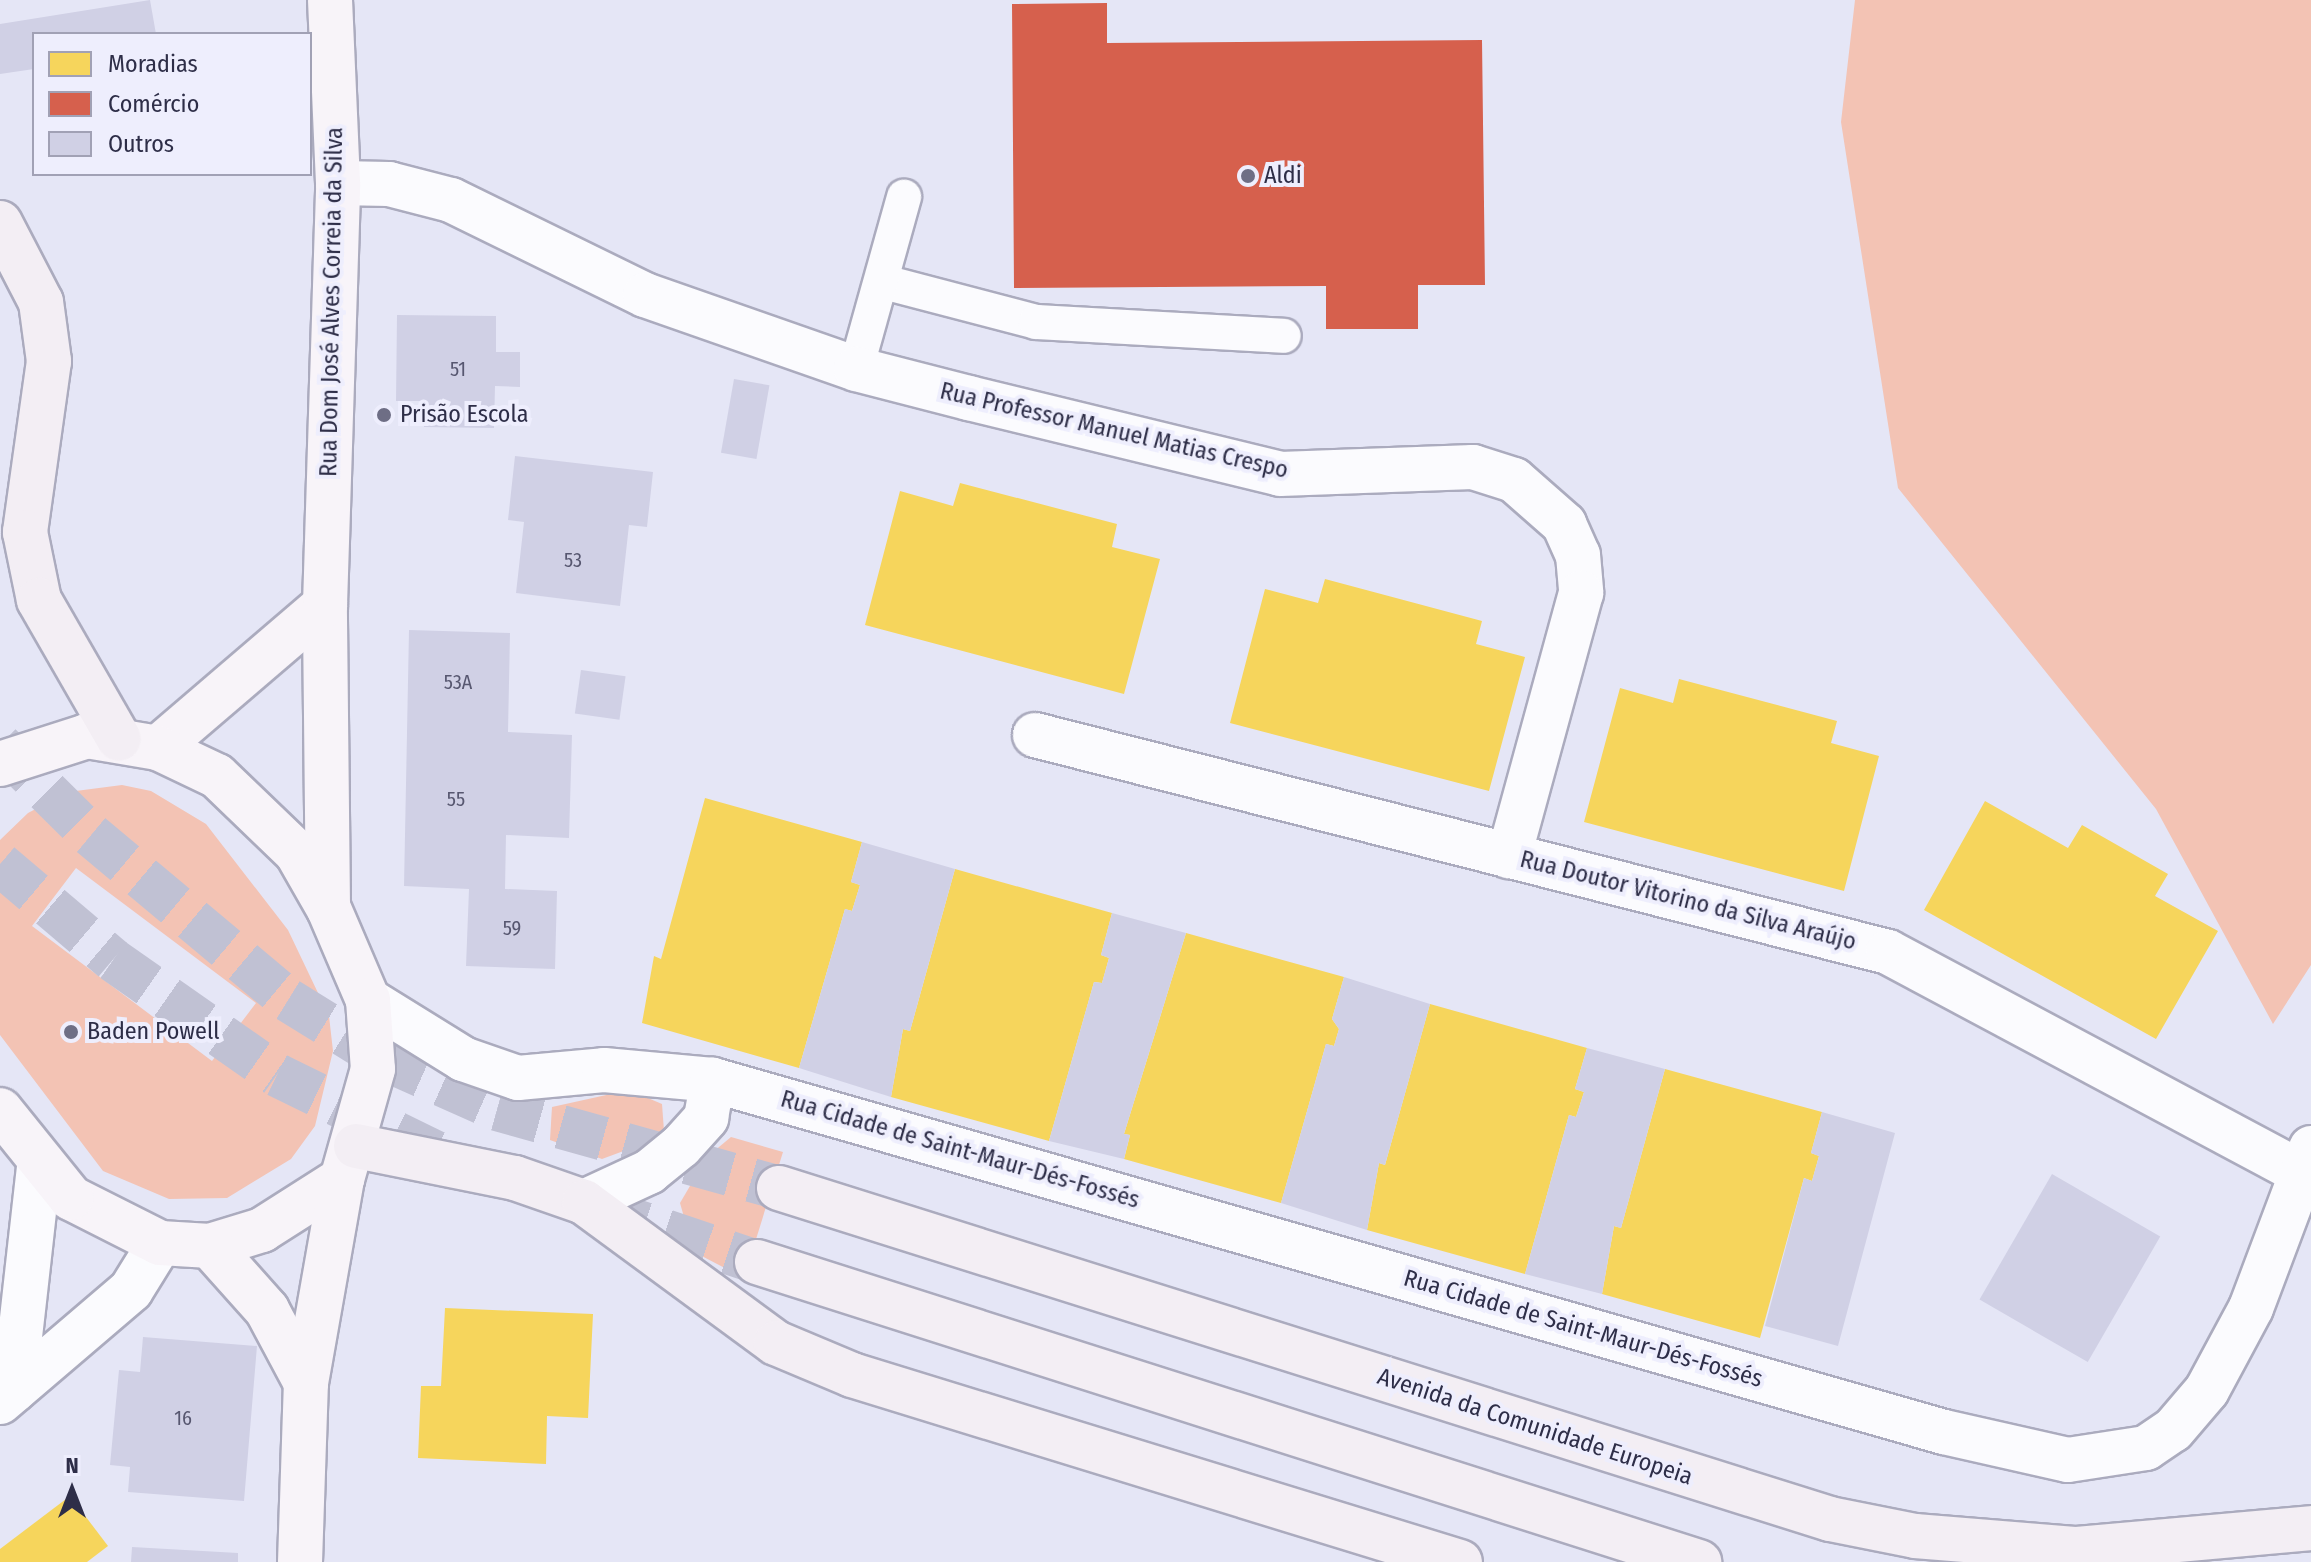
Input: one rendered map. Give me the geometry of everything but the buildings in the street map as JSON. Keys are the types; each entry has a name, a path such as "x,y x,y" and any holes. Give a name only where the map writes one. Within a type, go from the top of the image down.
{"main road":[{"name":"Rua Dom José Alves Correia da Silva","path":"329,909 325,605 338,183 330,0"},
{"path":"0,223 41,302 49,361 25,532 39,600 138,744"},
{"path":"138,744 325,605"},
{"path":"0,764 87,736 138,744 217,776 260,813 297,853 329,909 368,1000 373,1069 349,1162 306,1383 300,1562"},
{"path":"0,1110 39,1167 114,1225 160,1243 210,1246 262,1230 349,1162 515,1178 584,1202 776,1343 852,1375 1460,1562"},
{"name":"Avenida da Comunidade Europeia","path":"779,1188 1830,1519 1915,1536 2077,1549 2196,1544 2311,1528"},
{"path":"210,1246 267,1310 306,1383"},
{"path":"757,1262 1699,1562"}],"street":[{"name":"Rua Professor Manuel Matias Crespo","path":"338,183 389,184 451,200 645,295 856,369 1280,474 1473,467 1514,480 1564,524 1578,555 1581,593 1509,856"},
{"name":"Rua Doutor Vitorino da Silva Araújo","path":"1035,735 1888,952 2305,1160"},
{"name":"Rua Cidade de Saint-Maur-Dés-Fossés","path":"368,1000 463,1059 518,1078 604,1070 713,1080 1944,1432 2068,1460 2114,1458 2173,1430 2232,1349 2305,1160"},
{"path":"584,1202 649,1172 681,1146 706,1118 713,1080"},
{"path":"7,1396 39,1167"},
{"path":"7,1396 131,1290 160,1243"}],"lane":[{"path":"856,369 884,282 904,197"},
{"path":"884,282 1036,322 1284,336"}],"shaded area":[{"path":"1855,0 2311,0 2311,965 2273,1024 2156,809 1898,488 1841,122"},
{"path":"122,785 151,791 206,824 288,930 329,1016 333,1051 315,1126 291,1159 227,1198 169,1199 103,1171 0,1035 0,840 28,813 68,792","holes":["76,868 256,1003 212,1061 32,926"]},
{"path":"629,1090 662,1104 664,1131 656,1139 602,1159 550,1140 552,1107"},
{"path":"731,1137 783,1152 744,1278 694,1252 680,1203 707,1157"}],"tunnel":[{"path":"0,745 91,835 288,1000 382,1058 497,1109 779,1188"},
{"path":"0,864 113,960 277,1075 440,1155"},
{"path":"603,1210 757,1262"}],"place":[{"name":"Aldi","path":"1248,176"},
{"name":"Prisão Escola","path":"384,415"},
{"name":"Baden Powell","path":"71,1032"}]}
